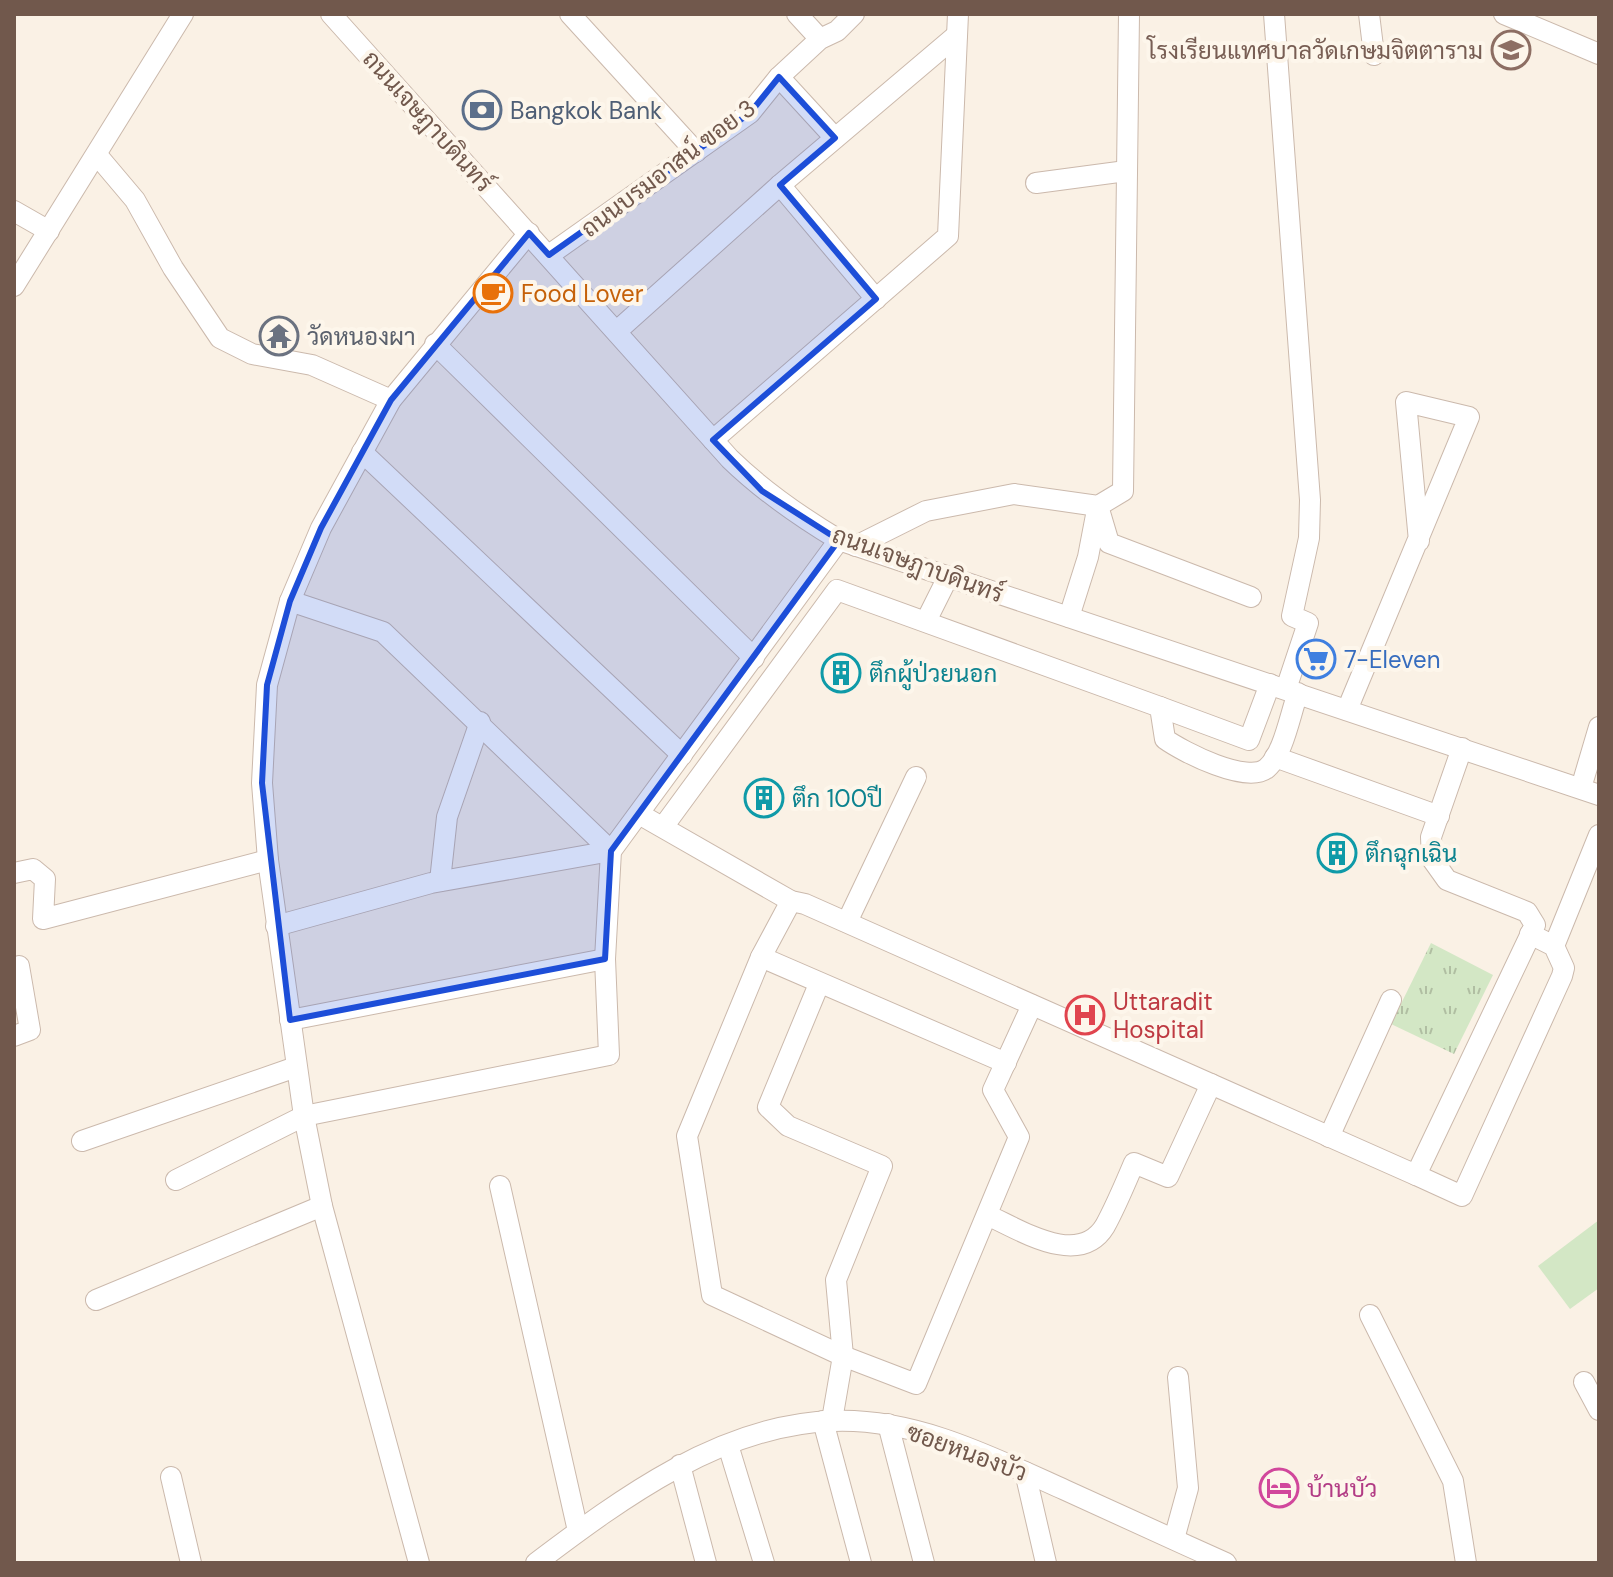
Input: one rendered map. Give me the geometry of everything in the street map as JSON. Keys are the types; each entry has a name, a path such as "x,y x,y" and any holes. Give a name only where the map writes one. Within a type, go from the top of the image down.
{"street":[{"path":"14,286 183,14"},
{"name":"ถนนเจษฎาบดินทร์","path":"331,14 762,491 848,543 1590,792"},
{"path":"570,14 696,152"},
{"path":"797,14 820,39"},
{"name":"ถนนบรมอาสน์ ฃอย 3","path":"549,255 750,113 779,77 820,39 837,31 854,14"},
{"path":"176,1180 304,1116 609,1055 605,959 611,851 805,589 848,543 926,511 1014,494 1098,506 1123,491 1129,14"},
{"path":"1160,707 1165,739 1177,747 1238,773 1256,774 1267,768 1275,757 1283,733 1284,689 1308,623 1292,616 1293,599 1309,538 1310,500 1274,14"},
{"path":"1369,14 1374,55"},
{"path":"1504,14 1599,54"},
{"path":"617,331 835,138 958,24"},
{"path":"713,440 948,236 958,24"},
{"path":"779,77 835,138"},
{"path":"97,155 135,200 173,268 220,338 252,354 312,365 391,400"},
{"path":"1036,183 1126,171"},
{"path":"780,185 876,299"},
{"path":"14,211 49,231"},
{"path":"419,1563 322,1206 304,1116 268,860 262,783 267,685 290,601 321,528 391,400 529,233"},
{"path":"435,344 754,658"},
{"path":"1347,710 1419,541 1469,417 1406,402 1419,541"},
{"path":"362,452 682,755"},
{"path":"1098,506 1109,543 1251,597"},
{"path":"1069,617 1088,557 1098,506"},
{"path":"926,621 948,577"},
{"path":"805,589 827,602"},
{"path":"663,827 837,590 1249,740 1255,723 1284,689"},
{"path":"290,601 383,632 611,851"},
{"path":"440,881 447,817 480,722"},
{"path":"1255,723 1283,733"},
{"path":"1590,792 1599,727"},
{"path":"1416,1175 1535,925 1527,912 1447,880 1432,859 1431,837 1462,748"},
{"path":"1275,757 1439,816"},
{"path":"847,922 916,777"},
{"path":"639,814 791,901 847,922 1462,1196 1564,968 1554,946 1530,934"},
{"path":"1554,946 1599,835"},
{"path":"276,926 440,881 611,851"},
{"path":"14,873 33,869 45,879 43,919 268,860"},
{"path":"791,901 761,957 687,1136 712,1295 843,1356 916,1384 1019,1137 993,1090 1032,1005"},
{"path":"761,957 1006,1063"},
{"path":"290,1020 605,959"},
{"path":"14,1036 30,1030 19,966"},
{"path":"819,984 768,1107 788,1126 882,1166 836,1280 843,1356 828,1421 861,1563"},
{"path":"1329,1137 1391,1000"},
{"path":"82,1141 296,1067"},
{"path":"987,1215 1057,1245 1071,1247 1090,1239 1103,1229 1134,1163 1168,1177 1211,1084"},
{"path":"500,1186 578,1531"},
{"path":"96,1300 322,1206"},
{"path":"1370,1315 1453,1481 1466,1563"},
{"path":"1174,1539 1188,1488 1178,1377"},
{"path":"1584,1382 1599,1410"},
{"name":"ซอยหนองบัว","path":"536,1563 578,1531 680,1465 757,1434 828,1421 888,1424 940,1437 1226,1563"},
{"path":"888,1424 924,1563"},
{"path":"728,1445 764,1563"},
{"path":"680,1465 706,1563"},
{"path":"1025,1472 1046,1563"},
{"path":"171,1477 191,1563"}],"highlighted area":[{"path":"779,77 835,138 780,185 876,299 713,440 762,491 839,540 611,851 605,959 290,1020 262,783 267,685 290,601 321,528 391,400 529,233 549,255 750,113"}],"green space":[{"path":"1431,943 1493,975 1454,1054 1391,1024"},
{"path":"1599,1220 1599,1288 1570,1309 1538,1266"}],"place":[{"name":"โรงเรียนแทศบาลวัดเกษมจิตตาราม","path":"1511,50"},
{"name":"Bangkok Bank","path":"482,110"},
{"name":"Food Lover","path":"493,293"},
{"name":"วัดหนองผา","path":"279,336"},
{"name":"7-Eleven","path":"1316,659"},
{"name":"ตึกผู้ป่วยนอก","path":"841,673"},
{"name":"ตึก 100ปี","path":"764,798"},
{"name":"ตึกฉุกเฉิน","path":"1337,853"},
{"name":"Uttaradit Hospital","path":"1085,1015"},
{"name":"บ้านบัว","path":"1279,1488"}]}
